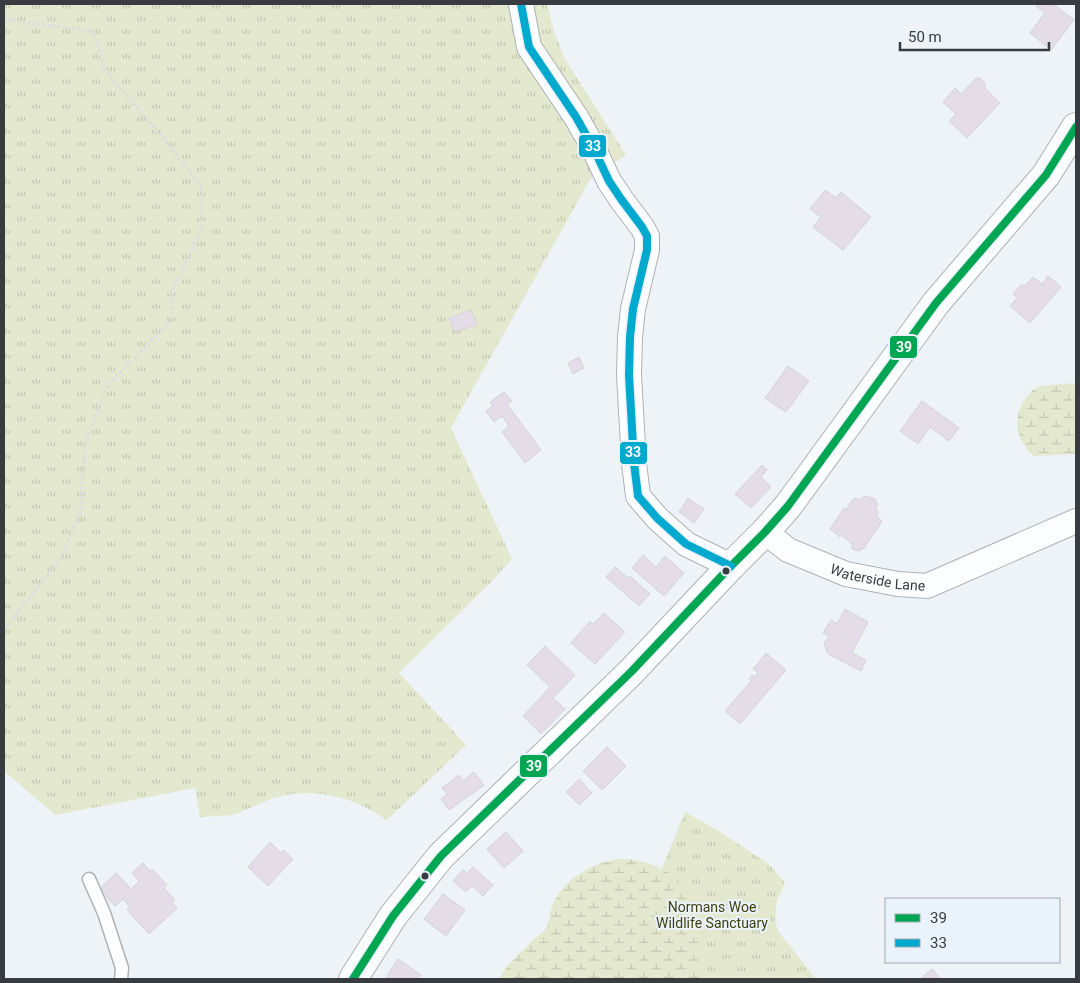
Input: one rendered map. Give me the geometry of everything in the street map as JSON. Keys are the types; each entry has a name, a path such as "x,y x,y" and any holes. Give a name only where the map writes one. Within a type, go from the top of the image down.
{"main road":[{"path":"353,979 393,916 441,856 631,672 788,506 936,304 1046,175 1076,127"}],"street":[{"path":"521,4 529,47 576,117 609,181 647,236 647,250 633,310 630,337 629,375 634,463 638,496 657,518 686,544 731,566"},
{"name":"Waterside Lane","path":"765,532 788,550 846,574 898,584 927,586 1076,521"}],"lane":[{"path":"89,879 104,913 122,968 121,979"}],"path":[{"path":"4,18 5,20 92,31 99,48 104,69 162,137 202,188 202,227 172,292 172,320 107,386 85,444 80,514 60,559 4,630"}],"green space":[{"path":"4,4 547,4 554,32 565,59 626,155 591,178 451,428 512,559 399,673 466,745 387,820 361,805 347,800 333,796 304,793 274,798 234,814 200,817 195,788 55,815 4,771"},
{"path":"1076,383 1076,454 1034,456 1028,451 1020,438 1018,430 1018,415 1025,399 1037,387"},
{"name":"Normans Woe Wildlife Sanctuary","path":"685,812 717,830 769,864 785,883 777,900 775,920 778,931 816,979 575,979 643,914"},
{"path":"618,859 648,863 673,876 683,885 697,910 701,925 701,979 499,979 510,963 546,928 557,896 571,880 588,869 607,861"}],"building":[{"path":"1038,4 1053,4 1074,20 1051,50 1030,33 1045,13 1036,6"},
{"path":"976,78 980,78 985,83 985,88 1000,103 967,138 949,121 956,114 943,102 955,88 961,94"},
{"path":"825,190 836,198 841,192 871,217 843,250 813,227 821,217 810,209"},
{"path":"1048,276 1061,287 1030,323 1010,306 1017,298 1013,294 1022,284 1024,286 1033,277 1042,284"},
{"path":"471,310 477,325 454,332 449,318"},
{"path":"579,357 584,368 573,374 568,363"},
{"path":"788,366 809,381 786,412 765,398"},
{"path":"504,392 512,401 507,404 541,450 525,463 502,432 509,426 502,416 494,422 486,411 493,406 490,402"},
{"path":"922,401 959,428 949,441 930,427 918,444 900,431"},
{"path":"762,465 767,470 761,477 771,487 751,508 735,494"},
{"path":"867,496 875,499 877,504 876,510 879,512 876,515 882,521 864,548 859,551 851,548 853,545 830,529 844,508 847,510 853,499 859,500"},
{"path":"688,498 704,509 694,523 679,512"},
{"path":"643,555 656,567 665,556 684,573 664,596 632,568"},
{"path":"615,567 628,578 630,576 650,594 639,606 606,577"},
{"path":"845,609 868,622 852,653 866,660 861,671 828,654 824,644 829,636 823,633 831,620 837,624"},
{"path":"604,613 625,632 595,664 571,643 590,621 593,624"},
{"path":"545,646 575,675 553,698 565,709 541,734 523,716 550,687 527,665"},
{"path":"766,653 786,670 740,724 725,711 751,681 749,679 752,675 755,677 758,673 753,669"},
{"path":"607,747 626,766 602,790 583,771"},
{"path":"474,772 484,785 449,810 441,799 447,794 442,788 459,775 463,781"},
{"path":"579,779 592,793 579,805 566,792"},
{"path":"506,832 523,851 504,868 487,849"},
{"path":"270,842 281,853 283,850 293,859 268,886 248,867"},
{"path":"143,863 150,871 152,869 167,885 164,888 175,900 172,902 177,908 149,934 127,910 130,907 123,899 115,906 99,889 116,873 131,889 139,881 132,873"},
{"path":"473,867 493,885 483,896 472,886 466,892 453,881 463,870 467,873"},
{"path":"443,894 465,910 446,936 424,919"},
{"path":"398,959 421,975 418,979 385,979"},
{"path":"932,969 941,979 920,979"}],"transit line":[{"name":"33","path":"521,4 529,47 576,117 609,181 647,236 647,250 633,309 630,337 629,375 634,463 638,496 657,518 686,544 731,566"},
{"name":"39","path":"353,979 393,916 441,856 631,672 788,506 936,303 1046,175 1076,127"}]}
